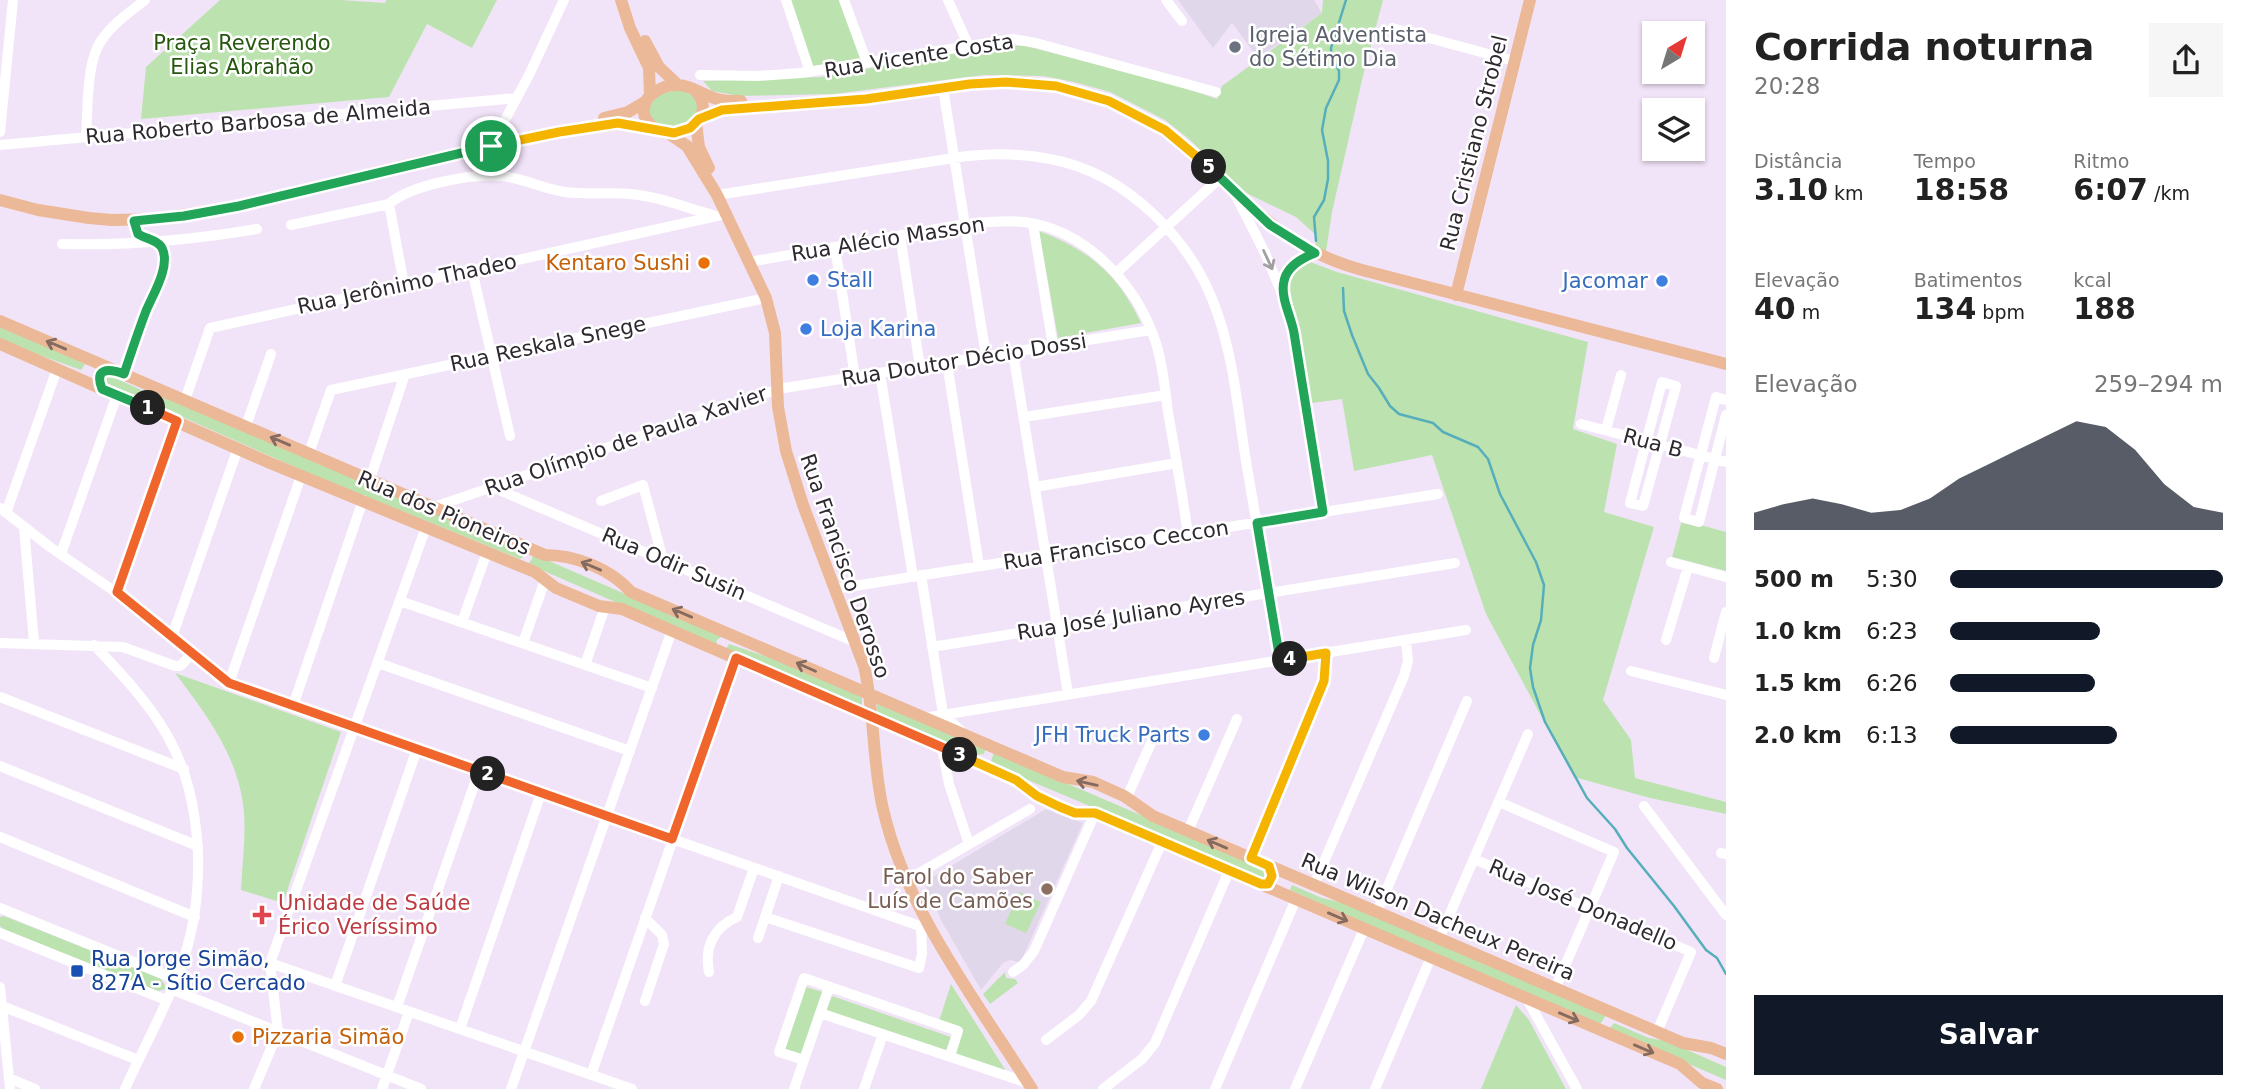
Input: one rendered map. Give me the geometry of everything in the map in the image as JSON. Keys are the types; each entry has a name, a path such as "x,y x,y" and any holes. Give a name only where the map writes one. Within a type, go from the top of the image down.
{"main road":[{"name":"Rua Cristiano Strobel","path":"1456,295 1530,0"},
{"path":"622,2 659,67 677,84 723,100 807,103"},
{"path":"622,2 630,28 649,68 648,99 644,115 662,132"},
{"path":"0,200 62,214 134,221 184,216 239,206 559,132 625,123 662,132 682,131 722,110 866,99 989,82 1021,82 1056,86 1092,95 1129,110 1165,130 1191,150 1270,225 1315,253 1353,268 1726,363"},
{"path":"559,132 587,121 628,112 657,90 677,84"},
{"path":"695,90 704,104 698,121"},
{"name":"Rua Francisco Derosso","path":"698,121 699,147 711,172 721,215 749,262 766,298 775,333 782,435 790,467 863,666 869,694 875,773 883,811 926,928 1030,1086"},
{"name":"Rua Francisco Derosso","path":"662,132 687,146 717,195"},
{"name":"Rua dos Pioneiros","path":"0,321 545,555 568,557 597,568 615,577 631,592 869,694"},
{"name":"Rua dos Pioneiros","path":"0,344 301,476 535,572 556,588 605,607 622,609 871,717"},
{"path":"77,378 88,369 87,359"},
{"path":"102,389 101,374 106,369 118,372"},
{"path":"518,565 526,559 524,545"},
{"path":"721,652 722,640 732,635"},
{"name":"Rua Wilson Dacheux Pereira","path":"869,694 1063,777 1093,782 1127,797 1153,816 1683,1043 1726,1054"},
{"name":"Rua Wilson Dacheux Pereira","path":"871,717 1016,780 1037,796 1060,807 1075,813 1095,813 1680,1064 1702,1083 1717,1089"},
{"path":"979,764 984,762 989,754 988,745"},
{"path":"1261,884 1268,884 1272,879 1269,866"},
{"path":"1292,898 1285,892 1286,885 1297,878"},
{"path":"1609,1034 1607,1023 1618,1015"}],"street":[{"path":"0,132 13,0"},
{"path":"86,137 96,47 109,30 145,0"},
{"path":"491,146 564,0"},
{"path":"786,0 810,72"},
{"path":"844,0 867,63"},
{"path":"948,0 969,47"},
{"path":"1166,0 1182,21"},
{"path":"1392,28 1514,61"},
{"name":"Rua Vicente Costa","path":"700,75 758,76 810,72 1004,40 1024,40 1216,92"},
{"path":"943,88 986,356"},
{"name":"Rua Roberto Barbosa de Almeida","path":"0,145 517,98"},
{"path":"717,195 954,158 1011,154 1069,164 1123,191 1152,212 1167,227 1203,279 1220,321 1230,363 1280,660"},
{"path":"291,225 389,204 402,194 434,184 501,176 568,192 641,195 721,215"},
{"path":"1116,273 1220,178"},
{"path":"1234,192 1283,293 1293,331 1323,512"},
{"path":"389,204 404,285"},
{"name":"Rua Jerônimo Thadeo","path":"185,400 210,328 721,215"},
{"path":"118,372 161,275 164,256 159,243 138,234 134,221"},
{"name":"Rua Alécio Masson","path":"749,262 965,223 1004,221 1033,224 1081,245 1116,273 1135,298 1151,330 1166,395 1188,534"},
{"path":"1033,224 1053,346"},
{"path":"62,244 159,243 257,229"},
{"path":"900,235 920,367"},
{"path":"835,247 855,377"},
{"path":"1283,293 1286,276 1291,268 1315,253"},
{"path":"472,270 510,436"},
{"name":"Rua Reskala Snege","path":"309,453 331,390 766,298"},
{"name":"Rua Doutor Décio Dossi","path":"778,389 1151,330"},
{"path":"1013,352 1068,694"},
{"path":"246,426 271,354"},
{"path":"947,363 979,566"},
{"path":"57,369 3,511 117,592 191,655 229,683 926,928 919,968 765,917"},
{"path":"880,373 943,715 965,736"},
{"path":"370,479 405,374"},
{"path":"1606,430 1621,375"},
{"path":"1662,382 1676,386 1660,444 1643,506 1630,503 1662,382"},
{"name":"Rua Olímpio de Paula Xavier","path":"434,507 778,389"},
{"path":"61,554 117,395"},
{"path":"1024,417 1166,395"},
{"path":"1726,400 1716,397 1684,518 1699,522 1720,460 1726,415"},
{"path":"117,592 177,421"},
{"name":"Rua B","path":"1581,424 1720,460"},
{"path":"1705,440 1722,432"},
{"path":"172,638 238,448"},
{"path":"1035,486 1177,463"},
{"path":"229,683 301,476"},
{"path":"601,501 643,485 663,560"},
{"name":"Rua Odir Susin","path":"492,487 855,642"},
{"name":"Rua Francisco Ceccon","path":"835,589 1438,494"},
{"path":"293,706 363,500"},
{"path":"24,527 34,643"},
{"path":"254,1089 278,1032 270,963 426,527"},
{"path":"462,622 487,552"},
{"path":"1671,562 1726,577"},
{"name":"Rua José Juliano Ayres","path":"932,647 1455,564"},
{"path":"1666,640 1688,567"},
{"path":"523,643 545,580"},
{"path":"400,601 652,688"},
{"path":"585,665 605,607"},
{"path":"1714,658 1726,612"},
{"path":"511,1089 672,630"},
{"path":"924,718 1466,630"},
{"path":"1314,885 1404,676 1408,661 1406,640"},
{"path":"0,643 94,645 132,650 175,666 180,666 191,655"},
{"path":"94,645 145,701 166,733 184,769 194,804 198,846 195,917 185,956 125,1089"},
{"path":"1251,858 1323,688 1326,653"},
{"path":"591,1075 736,658"},
{"path":"378,663 630,751"},
{"path":"1631,671 1726,695"},
{"path":"0,697 184,769"},
{"path":"1377,912 1467,701"},
{"path":"1188,831 1237,719"},
{"path":"1127,797 1155,734"},
{"path":"1439,939 1528,734"},
{"path":"942,747 947,773 969,844"},
{"path":"335,986 417,749"},
{"path":"947,773 953,763 962,756"},
{"path":"0,766 198,846"},
{"path":"397,1007 479,771"},
{"path":"460,1029 541,793"},
{"path":"1499,802 1614,852 1555,989"},
{"path":"1644,806 1726,915"},
{"path":"907,880 1030,809"},
{"path":"1013,972 1023,965 1034,951 1095,813"},
{"path":"0,837 195,917"},
{"path":"1046,1040 1079,1015 1091,1001 1162,842"},
{"name":"Rua José Donadello","path":"1474,859 1691,952 1657,1032"},
{"path":"709,972 707,959 713,935 724,922 737,917 754,868"},
{"path":"1102,1089 1142,1059 1155,1043 1229,871"},
{"path":"758,938 779,876"},
{"path":"1215,1089 1292,898"},
{"path":"0,908 171,989 421,1089"},
{"path":"645,918 662,935 664,944 645,1001"},
{"path":"1295,1089 1364,929"},
{"path":"0,933 171,989"},
{"path":"1375,1089 1432,957"},
{"path":"270,963 632,1089"},
{"path":"804,1060 779,1052 804,978 958,1031 950,1056"},
{"path":"0,987 10,1084 35,1089"},
{"path":"794,1089 829,987"},
{"path":"1527,999 1577,1089"},
{"path":"2,1006 138,1060"},
{"path":"382,1089 409,1012"},
{"path":"820,1013 1030,1086"},
{"path":"864,1089 883,1034"}],"shaded area":[{"path":"1178,0 1314,0 1322,13 1258,58 1232,23 1213,48"},
{"path":"1046,809 1083,823 1022,959 1018,962 1010,960 1003,963 981,990 942,922 924,882"}],"green space":[{"name":"Praça Reverendo Elias Abrahão","path":"220,0 341,0 385,3 386,0 497,0 472,48 427,24 389,97 141,119 146,67"},
{"path":"791,0 840,0 862,59 813,68"},
{"path":"1323,0 1383,0 1332,212 1326,252 1315,249 1317,236 1296,217 1246,193 1165,120 1110,92 1074,82 1043,76 984,75 834,94 739,96 712,91 703,81 821,77 997,45 1026,46 1179,86 1217,99 1222,86 1322,13"},
{"path":"682,89 695,97 699,109 684,125 662,128 650,118 650,104 660,94"},
{"path":"1039,231 1073,246 1100,266 1112,277 1141,323 1058,338"},
{"path":"1310,262 1337,272 1588,342 1573,429 1617,444 1604,512 1654,527 1603,700 1631,740 1635,778 1726,802 1726,814 1650,798 1574,777 1486,614 1432,455 1354,471 1342,399 1312,403 1289,285 1297,270"},
{"path":"0,324 85,364 81,370 0,341"},
{"path":"111,376 524,550 524,556 520,559 308,473 106,383 106,378"},
{"path":"1682,520 1726,532 1726,571 1672,557"},
{"path":"533,554 722,636 717,640 716,646 528,564"},
{"path":"729,644 774,659 862,696 862,708 726,649"},
{"path":"175,673 341,732 283,903 241,890 244,813 236,774 220,738"},
{"path":"876,701 985,750 984,754 977,755 878,715"},
{"path":"994,752 1264,868 1268,871 1268,877 1263,879 990,764"},
{"path":"1292,885 1322,898 1353,905 1606,1015 1599,1026 1290,890"},
{"path":"1019,892 1041,902 1026,933 1005,924"},
{"path":"4,916 160,978 165,989 158,991 3,929 0,926 0,917"},
{"path":"1005,972 1006,978 1015,979 1018,983 990,1004 983,994"},
{"path":"951,984 1006,1071 955,1054 963,1029 939,1021"},
{"path":"806,987 823,992 802,1056 785,1050"},
{"path":"832,996 951,1037 945,1053 826,1012"},
{"path":"1516,1005 1529,1020 1566,1089 1481,1089"},
{"path":"1614,1023 1649,1038 1667,1041 1726,1067 1726,1080 1612,1031 1610,1028"}],"waterway":[{"path":"1316,241 1314,217 1324,200 1328,179 1328,161 1322,130 1326,108 1339,80 1339,71 1331,56 1331,48 1346,0"},
{"path":"1343,288 1344,311 1352,335 1368,374 1390,406 1399,414 1433,423 1443,432 1478,447 1488,459 1500,494 1536,562 1544,585 1541,620 1533,645 1530,668 1533,687 1545,722 1587,798 1615,829 1706,950 1717,958 1726,974"}],"place":[{"name":"Igreja Adventista do Sétimo Dia","path":"1235,47"},
{"name":"Kentaro Sushi","path":"704,263"},
{"name":"Stall","path":"813,280"},
{"name":"Jacomar","path":"1662,281"},
{"name":"Loja Karina","path":"806,329"},
{"name":"JFH Truck Parts","path":"1204,735"},
{"name":"Farol do Saber Luís de Camões","path":"1047,889"},
{"name":"Unidade de Saúde Érico Veríssimo","path":"262,915"},
{"name":"Rua Jorge Simão, 827A - Sítio Cercado","path":"77,971"},
{"name":"Pizzaria Simão","path":"238,1037"}],"route":[{"path":"989,82 1037,83 1092,95 1149,120 1191,150 1270,225 1315,253 1291,268 1283,283 1283,293 1293,331 1323,512 1257,523 1280,660 1326,653 1325,673 1323,688 1251,858 1269,866 1272,879 1268,884 1261,884 1095,813 1069,811 1037,796 1016,780 736,658 672,839 229,683 191,655 151,618 117,592 177,421 102,389 100,384 101,374 106,369 124,374 161,275 164,256 159,243 138,234 134,221 184,216 239,206 491,146 618,123 674,133 690,128 699,119 722,110 866,99 989,82"}]}
